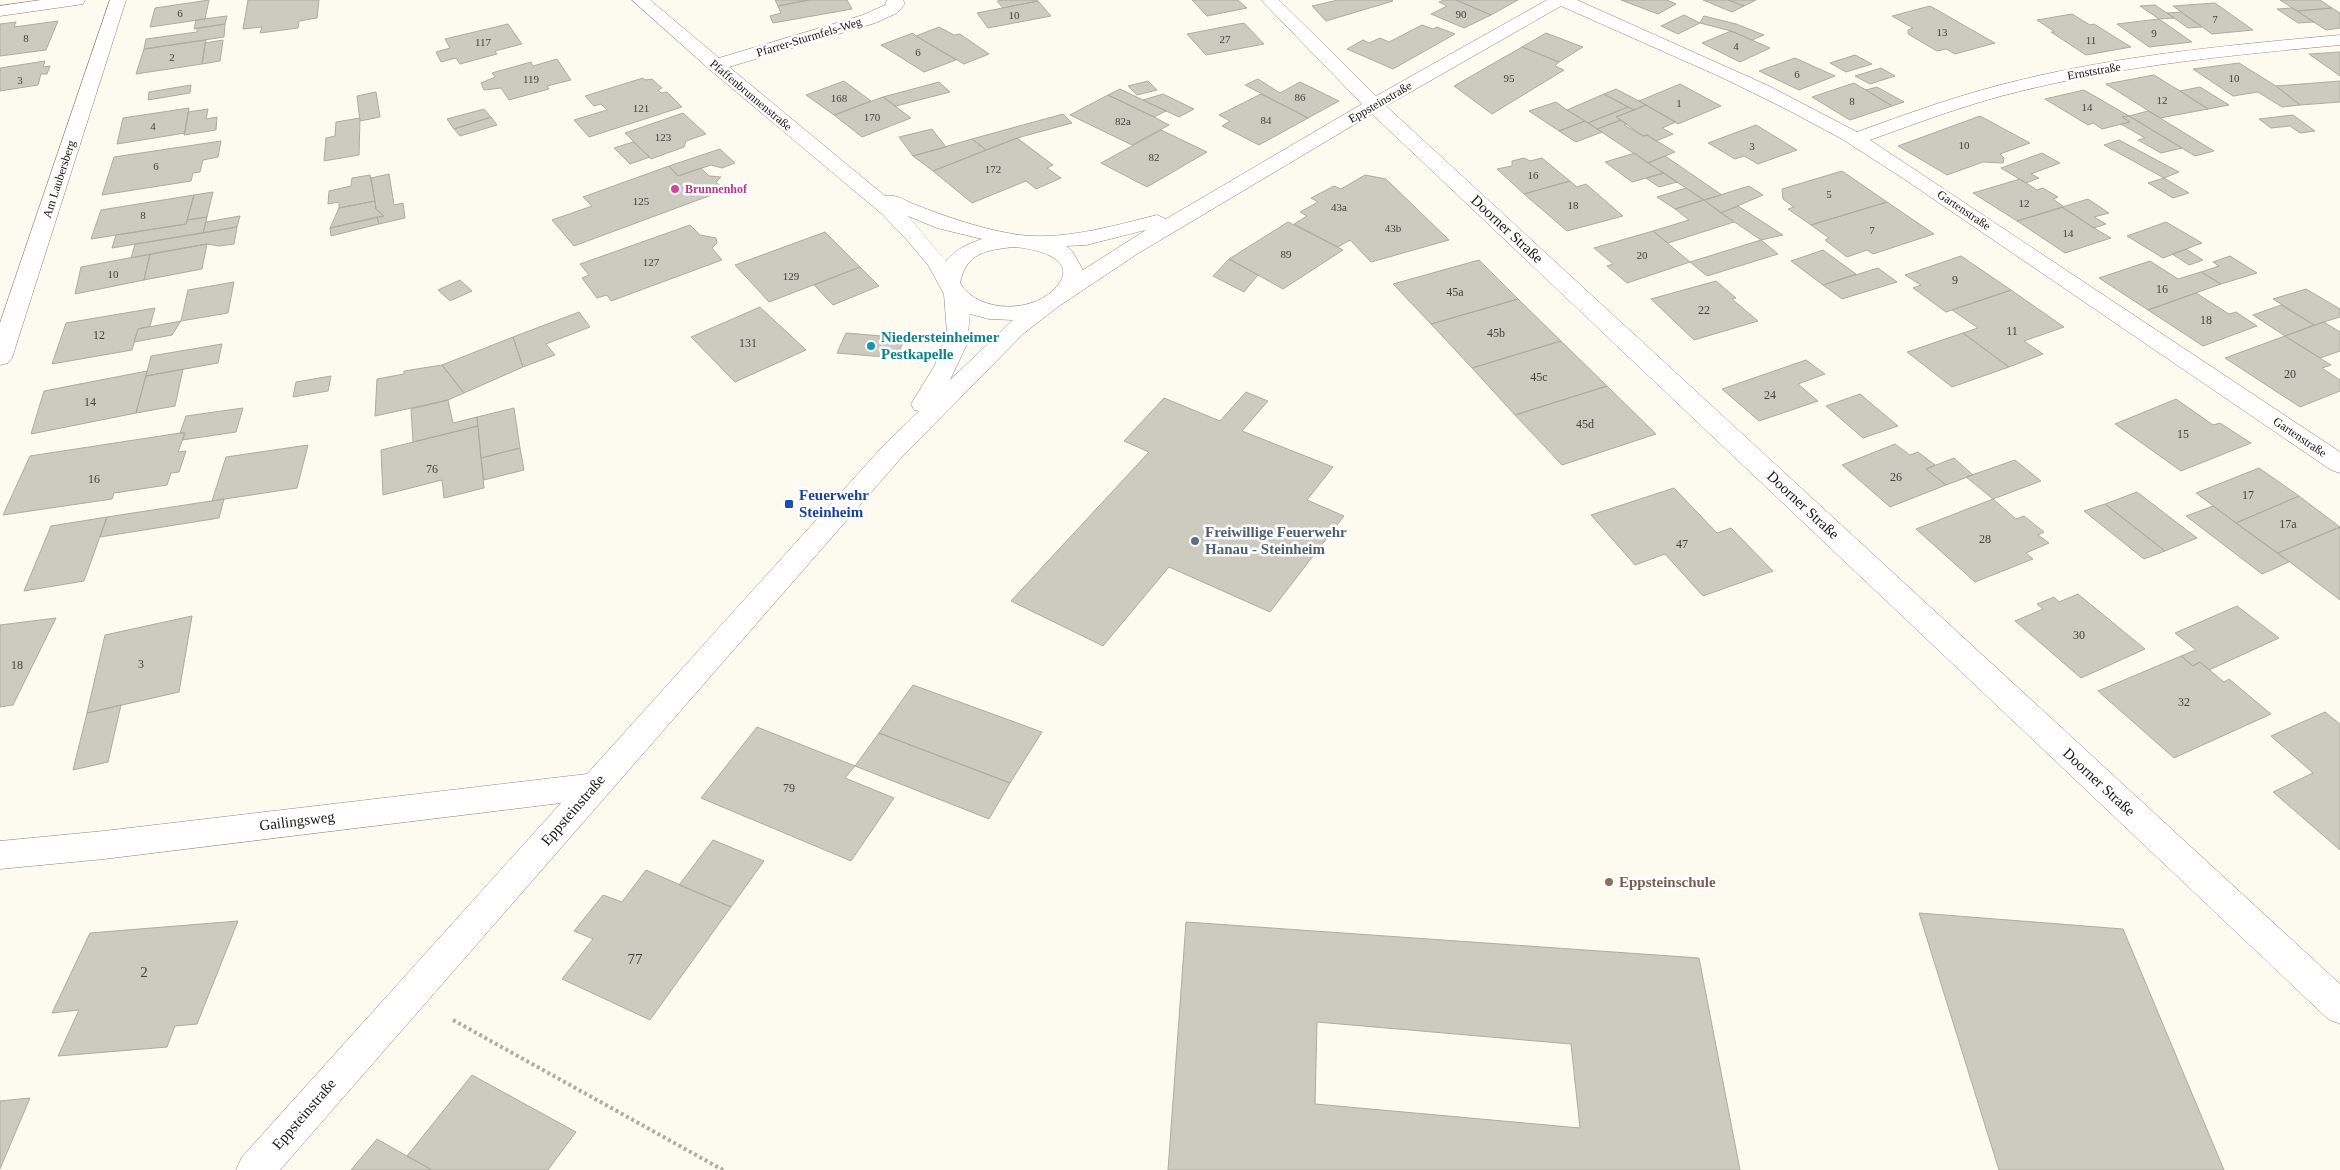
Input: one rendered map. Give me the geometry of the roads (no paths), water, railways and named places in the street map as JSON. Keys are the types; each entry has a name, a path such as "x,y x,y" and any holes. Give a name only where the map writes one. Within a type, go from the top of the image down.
{"street":[{"path":"0,12 77,0"},
{"name":"Am Laubersberg","path":"0,358 118,0"},
{"name":"Pfaffenbrunnenstraße","path":"640,0 910,230 938,264 952,289"},
{"name":"Pfarrer-Sturmfels-Weg","path":"715,65 869,19 892,9 896,4 895,0"},
{"name":"Doorner Straße","path":"1269,0 1374,105 2340,1007"},
{"name":"Eppsteinstraße","path":"254,1170 892,452 1015,329 1055,299 1129,249 1374,105 1559,0"},
{"name":"Gartenstraße","path":"1563,0 1740,79 1791,104 1856,140 1911,174 2340,464"},
{"name":"Ernststraße","path":"1856,140 1983,95 2054,78 2181,56 2340,40"},
{"name":"Pfaffenbrunnenstraße","path":"862,188 898,206 964,231 1025,241"},
{"name":"Eppsteinstraße","path":"1025,241 1086,239 1114,233 1203,206"},
{"path":"1025,241 1055,249 1067,258 1072,268 1072,277 1055,299 1027,311 1008,313 984,310 968,305 952,289 952,268 961,257 980,246 1025,241"},
{"name":"Eppsteinstraße","path":"892,452 950,359 957,338 959,322 952,289"},
{"path":"2315,448 2340,438"},
{"name":"Gailingsweg","path":"0,855 113,844 594,786"}],"place":[{"name":"Brunnenhof","path":"675,189"},
{"name":"Niedersteinheimer Pestkapelle","path":"871,346"},
{"name":"Feuerwehr Steinheim","path":"789,504"},
{"name":"Freiwillige Feuerwehr Hanau - Steinheim","path":"1195,541"},
{"name":"Eppsteinschule","path":"1609,882"}]}
